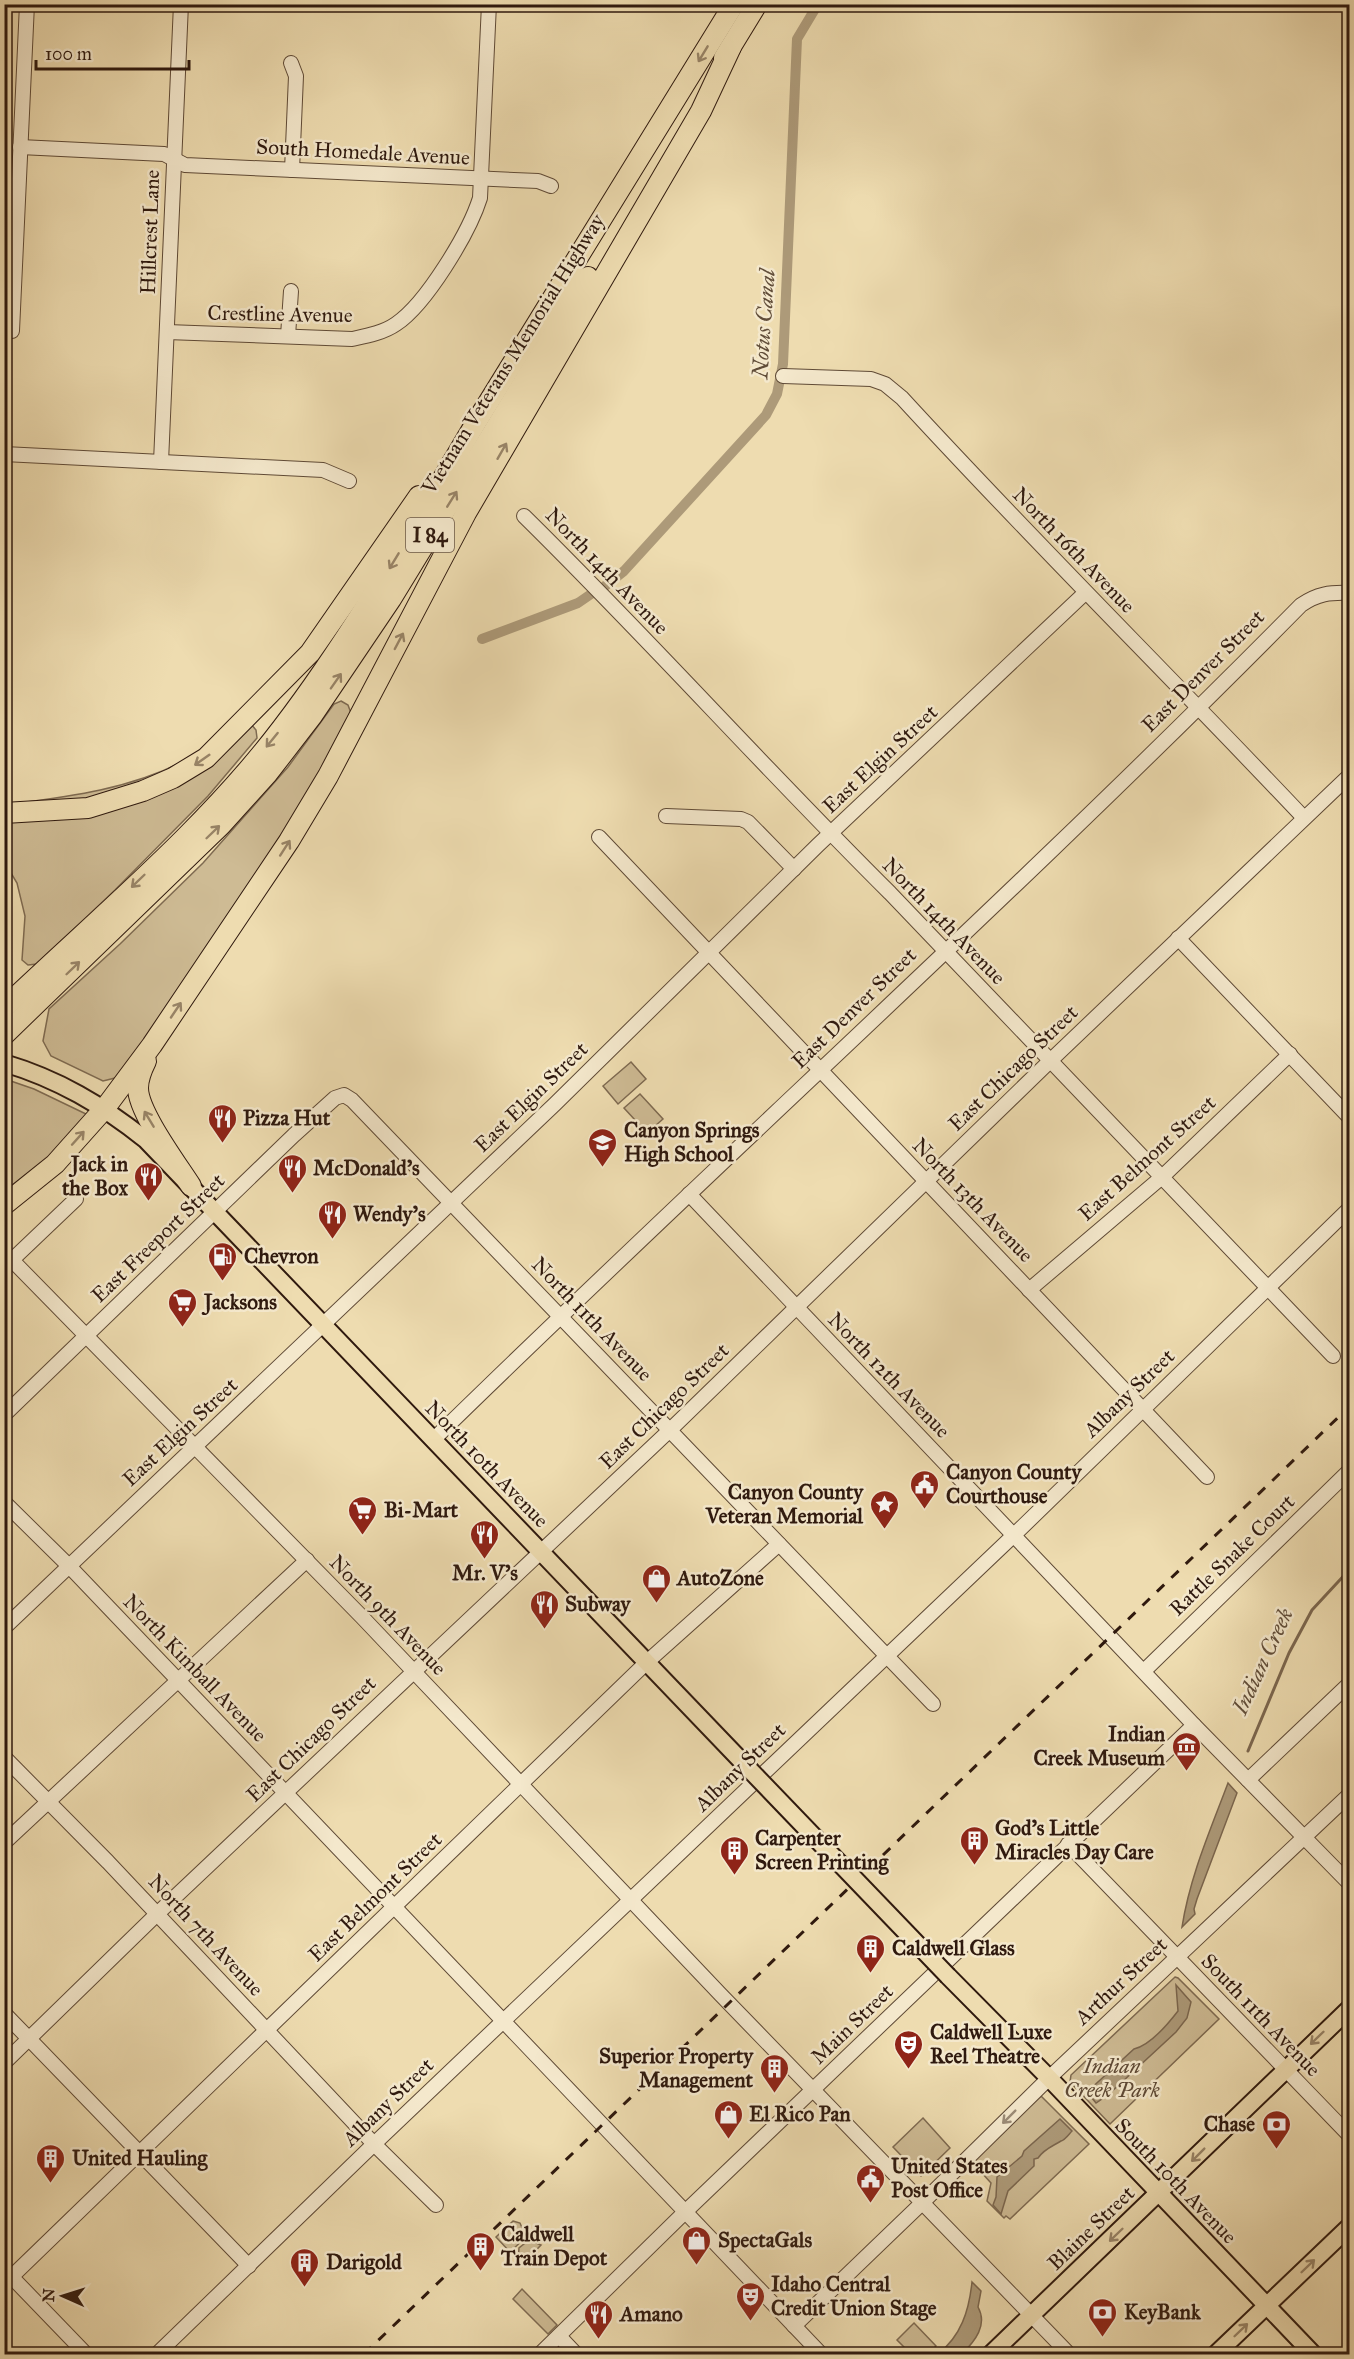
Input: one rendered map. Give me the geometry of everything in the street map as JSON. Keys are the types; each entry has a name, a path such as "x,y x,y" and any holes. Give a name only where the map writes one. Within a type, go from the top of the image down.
{"highway":[{"name":"Vietnam Veterans Memorial Highway","path":"6,1007 188,833 239,781 282,729 370,600 734,4"},
{"name":"Vietnam Veterans Memorial Highway","path":"4,1035 221,825 267,773 312,716 391,599 757,4"},
{"path":"4,1205 55,1164 105,1108 152,1045 309,809 466,513 701,111 731,47"},
{"path":"4,813 88,808 143,791 173,778 206,758 310,653 436,471 476,423"},
{"path":"152,1045 138,1080 139,1099 191,1186"}],"main road":[{"name":"North 10th Avenue","path":"4,1063 50,1079 105,1108 146,1140 833,1856"},
{"name":"South 10th Avenue","path":"833,1856 1313,2355"},
{"name":"Blaine Street","path":"991,2355 1350,2008"},
{"path":"1216,2355 1350,2226"}],"street":[{"path":"14,331 11,212 20,147 27,4"},
{"name":"Hillcrest Lane","path":"160,462 182,4"},
{"name":"Crestline Avenue","path":"167,332 352,339 371,335 396,324 420,302 445,265 476,211 480,198 489,4"},
{"path":"291,63 296,76 292,170"},
{"name":"South Homedale Avenue","path":"20,147 164,154 185,165 538,181 551,186"},
{"path":"288,336 291,291"},
{"name":"North 16th Avenue","path":"783,376 871,379 885,384 902,398 1085,594 1305,818"},
{"path":"4,454 328,471 349,481"},
{"name":"North 14th Avenue","path":"524,516 571,562 1332,1356"},
{"name":"East Denver Street","path":"433,1440 559,1316 945,951 1198,707 1300,604 1313,596 1329,592 1350,593"},
{"name":"East Elgin Street","path":"4,1628 555,1104 794,868 1085,594"},
{"name":"East Chicago Street","path":"4,2063 157,1914 670,1430 1050,1061 1350,775"},
{"path":"666,816 741,819 748,822 794,868"},
{"name":"North 13th Avenue","path":"599,837 1207,1477"},
{"path":"1178,939 1350,1118"},
{"name":"East Belmont Street","path":"1029,1290 1162,1177 1290,1054"},
{"name":"North 11th Avenue","path":"344,1095 352,1100 723,1483 933,1704"},
{"name":"East Freeport Street","path":"4,1415 321,1110 335,1098 344,1095"},
{"name":"North 12th Avenue","path":"689,1194 1194,1725 1350,1884"},
{"path":"9,1255 76,1199"},
{"name":"Albany Street","path":"157,2355 374,2144 1014,1534 1350,1208"},
{"name":"North 9th Avenue","path":"9,1255 307,1560 730,2004 1069,2355"},
{"name":"Rattle Snake Court","path":"1144,1670 1350,1470"},
{"name":"North Kimball Avenue","path":"4,1502 69,1566 821,2355"},
{"name":"East Belmont Street","path":"7,2277 141,2153 647,1662 779,1544"},
{"path":"4,1843 307,1560"},
{"path":"1248,1780 1350,1683"},
{"name":"Main Street","path":"540,2355 685,2212 1194,1725"},
{"name":"North 7th Avenue","path":"4,1757 157,1914 374,2144 436,2205"},
{"name":"Arthur Street","path":"794,2326 1049,2078 1350,1794"},
{"name":"South 11th Avenue","path":"1068,1844 1350,2136"},
{"path":"4,2013 249,2266"},
{"path":"7,2277 86,2355"},
{"path":"559,2336 576,2355"}],"green space":[{"path":"341,701 348,705 352,716 311,791 133,1059 115,1078 103,1081 51,1056 43,1041 49,1009 203,863 288,767 334,704"},
{"path":"250,723 256,730 257,738 208,796 115,890 37,964 28,965 22,960 25,916 17,883 5,863 5,805 95,791 161,772 191,758"},
{"path":"631,1062 646,1079 618,1104 603,1086"},
{"path":"5,1079 34,1089 86,1114 85,1121 43,1162 5,1193"},
{"path":"640,1094 663,1119 647,1133 624,1108"},
{"name":"Indian Creek Park","path":"1175,1977 1219,2019 1110,2124 1070,2082 1071,2075"},
{"name":"Indian Creek Park","path":"1041,2096 1089,2144 1010,2219 1006,2216 1004,2218 987,2201 991,2183 971,2161"},
{"path":"923,2118 950,2148 921,2176 893,2147"},
{"path":"513,2221 520,2223 526,2237 510,2252 496,2237"},
{"path":"529,2240 541,2245 522,2265 518,2261 519,2248"},
{"path":"522,2289 557,2325 548,2334 513,2299"},
{"path":"914,2323 936,2346 928,2354 911,2354 897,2340"}],"shaded area":[{"path":"1228,1783 1237,1793 1197,1899 1195,1914 1182,1927 1195,1872"},
{"path":"1176,1985 1191,2002 1187,2018 1176,2032 1108,2095 1096,2103 1087,2092 1134,2049 1153,2039 1178,2011"},
{"path":"1060,2119 1072,2131 1034,2159 1034,2166 1008,2191 1001,2214 993,2205 996,2197 997,2177"},
{"path":"972,2282 981,2291 978,2307 982,2320 979,2332 962,2354 938,2354 953,2339 963,2322"}],"waterway":[{"name":"Notus Canal","path":"605,586 624,571 766,415 777,394 783,364 797,39 818,4"},
{"name":"Notus Canal","path":"482,639 578,603 594,592"},
{"name":"Indian Creek","path":"1248,1751 1289,1653 1312,1610 1350,1569"}],"railway":[{"path":"364,2354 1350,1406"}],"place":[{"name":"Pizza Hut","path":"222,1144"},
{"name":"Canyon Springs High School","path":"603,1168"},
{"name":"McDonald's","path":"292,1194"},
{"name":"Jack in the Box","path":"149,1202"},
{"name":"Wendy's","path":"332,1240"},
{"name":"Chevron","path":"223,1282"},
{"name":"Jacksons","path":"183,1328"},
{"name":"Canyon County Courthouse","path":"925,1510"},
{"name":"Canyon County Veteran Memorial","path":"884,1530"},
{"name":"Bi-Mart","path":"363,1536"},
{"name":"Mr. V's","path":"485,1560"},
{"name":"AutoZone","path":"656,1604"},
{"name":"Subway","path":"544,1630"},
{"name":"Indian Creek Museum","path":"1186,1772"},
{"name":"God's Little Miracles Day Care","path":"974,1866"},
{"name":"Carpenter Screen Printing","path":"734,1876"},
{"name":"Caldwell Glass","path":"871,1974"},
{"name":"Caldwell Luxe Reel Theatre","path":"909,2070"},
{"name":"Superior Property Management","path":"774,2094"},
{"name":"El Rico Pan","path":"728,2140"},
{"name":"Chase","path":"1276,2150"},
{"name":"United Hauling","path":"51,2184"},
{"name":"United States Post Office","path":"870,2204"},
{"name":"SpectaGals","path":"697,2266"},
{"name":"Caldwell Train Depot","path":"480,2272"},
{"name":"Darigold","path":"305,2288"},
{"name":"Idaho Central Credit Union Stage","path":"750,2322"},
{"name":"KeyBank","path":"1103,2338"},
{"name":"Amano","path":"599,2340"}]}
